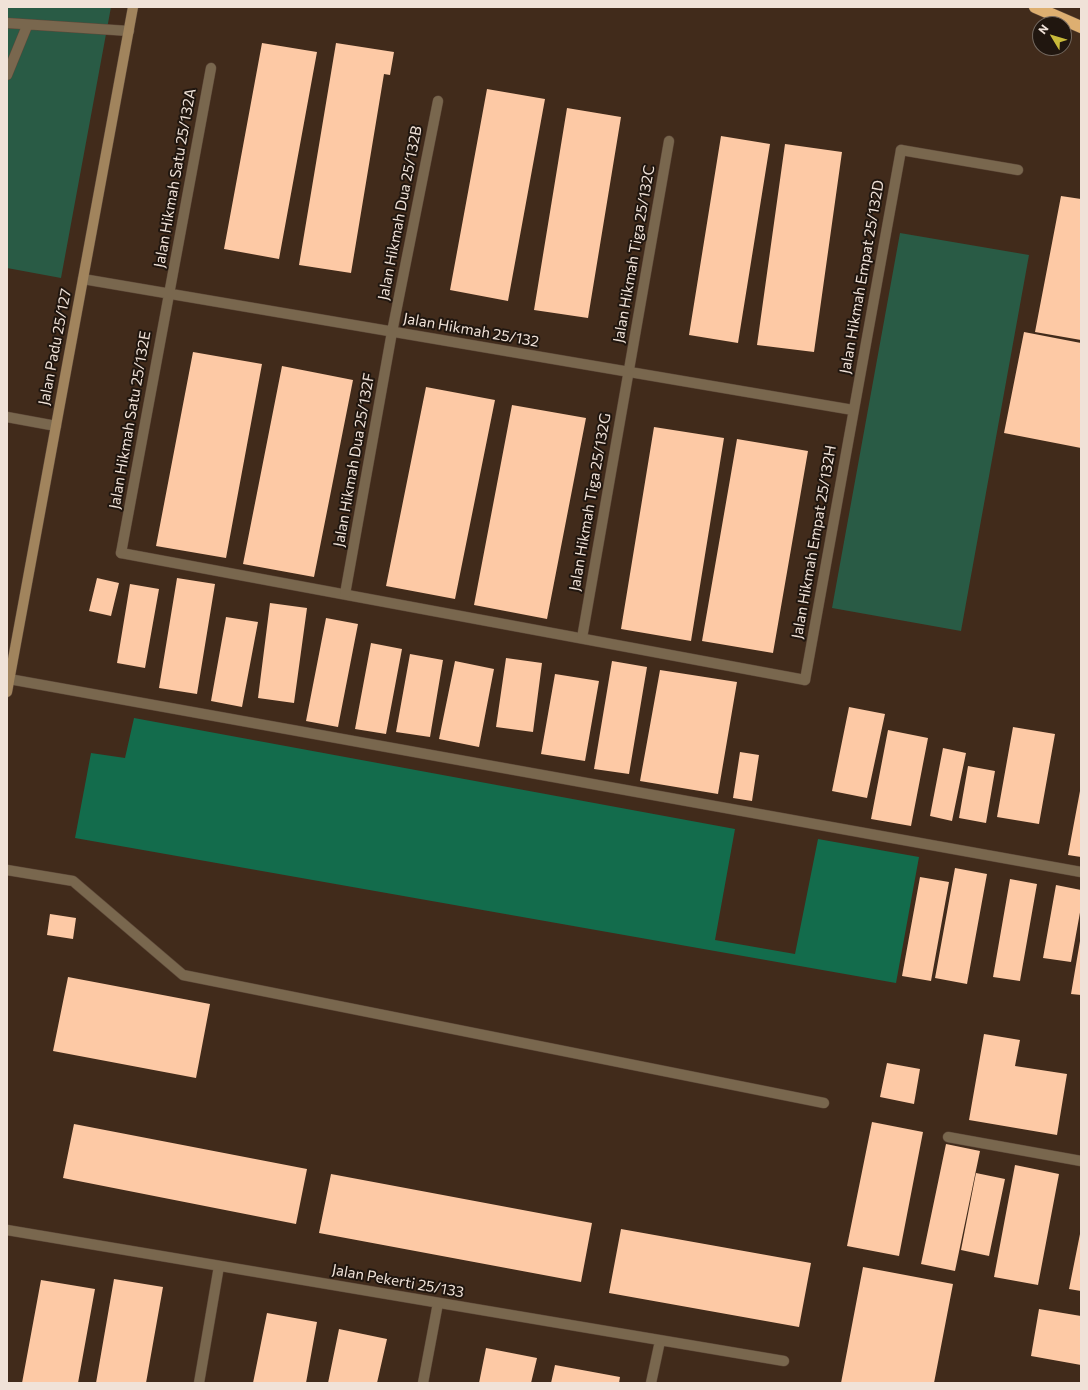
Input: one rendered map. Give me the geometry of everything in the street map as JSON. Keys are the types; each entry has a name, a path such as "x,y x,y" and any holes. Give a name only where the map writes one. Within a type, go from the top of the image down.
{"highway":[{"path":"1035,7 1080,27"}],"street":[{"name":"Jalan Padu 25/127","path":"7,690 133,7"},
{"path":"7,23 27,26 108,28 129,31"},
{"path":"7,75 27,26"},
{"name":"Jalan Hikmah Satu 25/132A","path":"169,293 211,68"},
{"name":"Jalan Hikmah Dua 25/132B","path":"392,332 438,101"},
{"name":"Jalan Hikmah Tiga 25/132C","path":"628,372 669,141"},
{"name":"Jalan Hikmah Empat 25/132D","path":"853,410 900,150 1018,170"},
{"name":"Jalan Hikmah 25/132","path":"83,279 853,410"},
{"name":"Jalan Hikmah Satu 25/132E","path":"169,293 121,553 345,594"},
{"name":"Jalan Hikmah Dua 25/132F","path":"345,594 392,332"},
{"name":"Jalan Hikmah Tiga 25/132G","path":"582,638 628,372"},
{"name":"Jalan Hikmah Empat 25/132H","path":"582,638 805,680 853,410"},
{"path":"7,417 56,426"},
{"path":"345,594 582,638"},
{"path":"9,679 1081,872"},
{"path":"7,870 72,881 183,975 824,1103"},
{"path":"948,1137 1081,1161"},
{"name":"Jalan Pekerti 25/133","path":"7,1230 784,1361"},
{"path":"199,1383 219,1266"},
{"path":"423,1383 438,1303"},
{"path":"651,1383 660,1341"}],"green space":[{"path":"7,7 111,7 61,278 7,268"},
{"path":"900,233 1029,255 961,631 832,608"},
{"path":"134,718 735,829 715,940 795,954 818,839 919,857 896,983 75,838 91,753 125,758"}],"building":[{"path":"262,43 317,52 279,259 224,249"},
{"path":"336,43 394,52 390,75 384,74 351,273 299,265"},
{"path":"487,89 545,99 508,301 450,290"},
{"path":"567,108 621,117 588,318 534,310"},
{"path":"721,136 770,144 738,343 689,335"},
{"path":"785,144 842,152 814,352 757,345"},
{"path":"1061,196 1081,199 1081,340 1035,332"},
{"path":"1024,332 1081,343 1081,448 1004,433"},
{"path":"193,352 262,364 226,558 156,546"},
{"path":"282,366 353,380 314,577 243,564"},
{"path":"426,387 495,400 455,599 386,586"},
{"path":"512,405 586,418 547,619 474,605"},
{"path":"654,427 724,438 691,641 621,629"},
{"path":"737,439 808,451 773,653 702,641"},
{"path":"97,578 119,583 111,616 89,611"},
{"path":"177,578 215,584 197,694 159,688"},
{"path":"130,584 159,589 145,668 117,663"},
{"path":"270,603 307,608 294,703 258,698"},
{"path":"226,617 258,622 242,707 211,701"},
{"path":"326,618 358,624 338,727 306,721"},
{"path":"371,643 402,649 386,734 355,729"},
{"path":"410,654 443,660 430,737 396,732"},
{"path":"506,658 542,663 533,732 496,727"},
{"path":"455,661 494,669 479,747 439,739"},
{"path":"612,661 647,667 629,774 594,769"},
{"path":"660,670 737,682 718,794 640,781"},
{"path":"555,674 599,681 585,761 541,754"},
{"path":"849,707 885,714 867,798 832,791"},
{"path":"1013,727 1055,734 1039,824 997,817"},
{"path":"888,730 928,738 911,826 871,819"},
{"path":"943,748 966,753 952,821 930,816"},
{"path":"740,752 759,755 752,801 733,798"},
{"path":"968,766 995,771 986,823 959,818"},
{"path":"1081,791 1081,857 1068,855"},
{"path":"955,868 987,874 967,984 935,978"},
{"path":"920,877 949,882 931,981 902,976"},
{"path":"1010,879 1037,884 1020,981 993,977"},
{"path":"1056,885 1081,890 1081,907 1071,962 1043,958"},
{"path":"50,914 76,918 73,939 47,935"},
{"path":"1081,941 1081,995 1071,994"},
{"path":"68,977 210,1004 196,1078 53,1051"},
{"path":"984,1034 1020,1040 1015,1066 1067,1074 1057,1135 969,1120"},
{"path":"887,1063 920,1069 914,1104 880,1097"},
{"path":"872,1122 923,1132 899,1256 847,1246"},
{"path":"74,1124 307,1169 296,1224 63,1178"},
{"path":"946,1144 980,1151 955,1271 921,1264"},
{"path":"1015,1165 1059,1174 1038,1285 994,1277"},
{"path":"976,1173 1005,1179 989,1256 961,1250"},
{"path":"331,1174 592,1223 581,1282 319,1233"},
{"path":"621,1229 811,1263 799,1327 609,1293"},
{"path":"1081,1234 1081,1291 1069,1289"},
{"path":"863,1267 953,1284 934,1383 841,1383"},
{"path":"114,1279 163,1287 146,1383 96,1383"},
{"path":"41,1280 95,1289 78,1383 22,1383"},
{"path":"1039,1309 1081,1316 1081,1365 1031,1356"},
{"path":"267,1313 317,1322 306,1383 253,1383"},
{"path":"339,1329 387,1339 377,1383 328,1383"},
{"path":"486,1348 537,1358 531,1383 479,1383"},
{"path":"555,1365 620,1377 619,1383 551,1383"}]}
